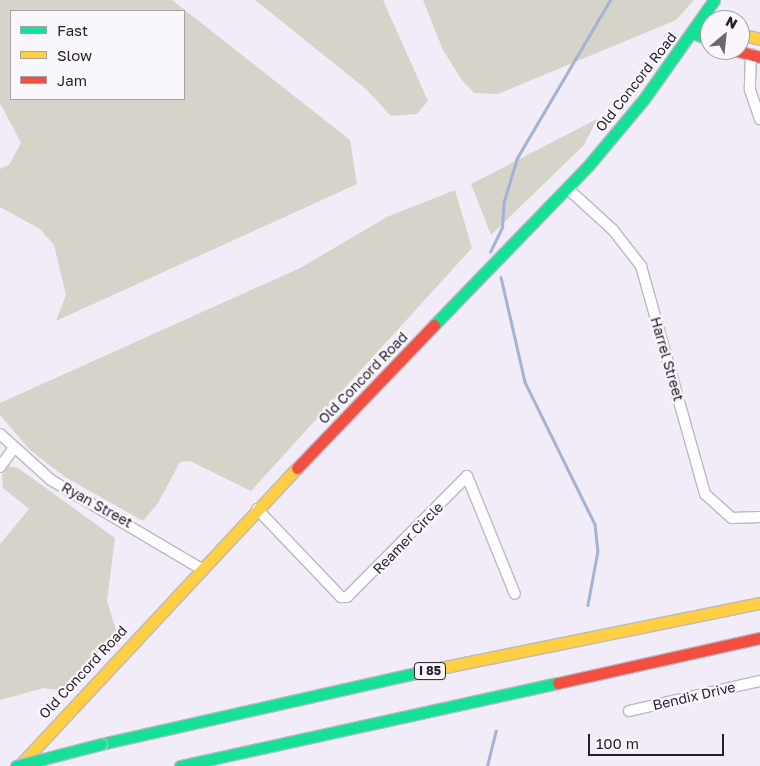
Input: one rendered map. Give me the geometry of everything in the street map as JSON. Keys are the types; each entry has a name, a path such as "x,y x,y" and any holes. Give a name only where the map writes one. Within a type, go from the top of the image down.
{"main road":[{"name":"Old Concord Road","path":"17,766 200,568 567,188 644,99 700,26"},
{"path":"693,33 700,36"},
{"name":"I 85","path":"17,766 246,708 760,603"},
{"path":"180,766 760,638"}],"street":[{"path":"757,53 750,90 760,119"},
{"name":"Harrel Street","path":"567,188 613,230 641,266 705,494 732,518 760,517"},
{"name":"Ryan Street","path":"0,434 13,449 52,480 200,568"},
{"path":"0,467 13,449"},
{"name":"Reamer Circle","path":"257,509 341,597 348,597 467,476 515,594"},
{"name":"Bendix Drive","path":"628,711 760,681"}],"shaded area":[{"path":"0,0 172,0 185,10 10,10 10,100 185,100 185,10 350,140 357,184 56,321 66,295 54,245 40,229 0,207 0,169 9,165 21,143 0,103"},
{"path":"255,0 383,0 428,101 417,114 391,116 366,89"},
{"path":"423,0 694,0 676,20 498,94 474,93 461,79 443,50"},
{"path":"597,119 584,145 491,235 471,184"},
{"path":"455,190 472,248 251,491 190,461 180,462 158,503 143,521 65,477 30,450 0,415 0,403 300,268 387,217"},
{"path":"8,466 18,468 115,538 107,601 116,630 67,691 44,688 0,700 0,544 29,509 3,488 2,475"}],"waterway":[{"path":"490,252 502,227 504,201 517,158 610,0"},
{"path":"501,277 525,382 595,524 598,551 588,605"},
{"path":"487,766 496,731"}],"traffic: fast":[{"path":"434,325 588,166 644,99 714,0"},
{"path":"693,33 700,36"},
{"path":"101,744 430,670"},
{"path":"180,766 558,683"},
{"path":"16,766 101,744"}],"traffic: slow":[{"path":"750,36 760,39"},
{"path":"19,766 297,468"},
{"path":"430,670 760,603"}],"traffic: jam":[{"path":"750,54 760,57"},
{"path":"297,468 434,325"},
{"path":"558,683 760,638"}]}
